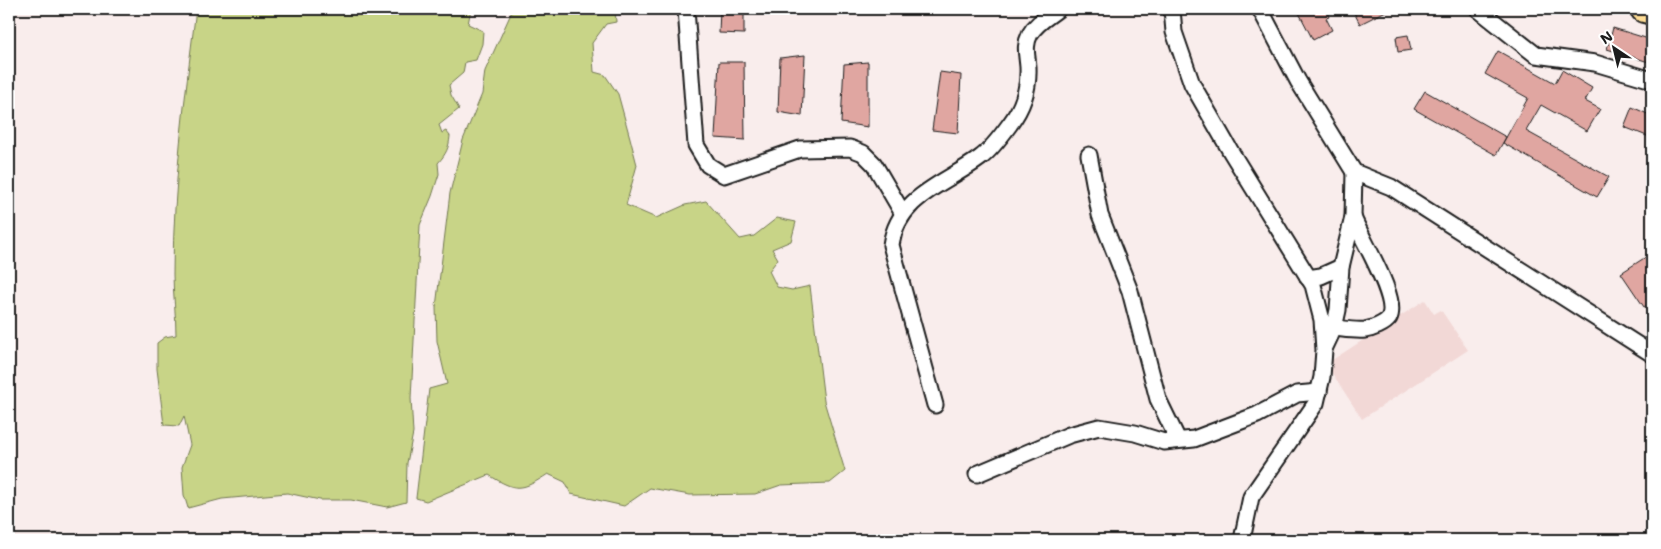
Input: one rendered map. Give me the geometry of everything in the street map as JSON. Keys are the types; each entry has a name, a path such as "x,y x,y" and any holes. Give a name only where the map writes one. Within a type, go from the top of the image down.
{"highway":[{"path":"1644,9 1652,11"}],"street":[{"path":"686,9 696,145 708,165 724,175 800,149 850,148 863,153 874,164 902,212"},
{"path":"936,406 892,245 893,230 902,212 940,182 981,157 1011,123 1026,96 1028,68 1025,48 1031,34 1042,20 1058,9"},
{"path":"1172,9 1174,32 1192,84 1313,285 1322,320 1324,350 1316,403 1252,497 1243,535 1244,540"},
{"path":"1260,9 1298,81 1354,172 1353,217 1341,267 1334,328 1324,350"},
{"path":"1478,9 1536,55 1595,63 1652,80"},
{"path":"1089,155 1100,215 1130,291 1158,399 1178,440"},
{"path":"1354,172 1391,187 1652,354"},
{"path":"1334,328 1366,330 1385,322 1390,317 1391,309 1385,285 1353,217"},
{"path":"1308,278 1321,276 1341,267"},
{"path":"978,474 1068,435 1099,427 1136,433 1164,442 1194,439 1257,415 1297,394 1319,392"}],"shaded area":[{"path":"1425,300 1434,314 1441,310 1468,350 1362,419 1326,364"}],"green space":[{"path":"196,9 471,9 468,24 483,31 482,44 476,60 465,62 463,73 449,85 451,95 459,109 439,125 442,133 446,131 450,136 449,144 445,154 438,163 439,174 420,225 411,398 413,433 407,463 406,502 387,507 351,500 320,500 287,493 222,499 188,508 184,495 182,467 190,445 184,416 179,426 164,425 157,369 157,343 165,337 176,335 173,274 175,207 180,141"},
{"path":"513,9 615,9 616,22 606,24 592,43 594,72 605,75 618,94 637,165 626,205 656,218 685,205 706,201 740,239 754,236 777,218 796,222 791,241 772,249 778,259 769,271 777,287 792,290 810,286 824,401 845,471 830,483 781,485 755,494 690,495 650,488 624,506 571,494 565,482 548,474 532,484 519,487 513,487 489,475 426,501 416,498 429,389 447,384 437,341 436,307 450,193 463,140 482,94 485,71"}],"building":[{"path":"720,9 744,9 744,34 719,33"},
{"path":"1297,9 1326,9 1329,17 1326,18 1332,30 1313,40"},
{"path":"1352,9 1390,9 1360,24"},
{"path":"1613,28 1652,40 1652,63 1607,49"},
{"path":"1408,35 1411,50 1398,52 1396,37"},
{"path":"1498,51 1555,83 1562,70 1592,88 1585,101 1600,109 1587,131 1541,105 1526,131 1609,177 1597,197 1503,143 1528,98 1485,74"},
{"path":"805,55 802,116 778,112 780,58"},
{"path":"719,62 744,62 745,140 715,138"},
{"path":"868,62 868,127 841,123 844,64"},
{"path":"940,72 961,75 958,133 932,130"},
{"path":"1425,91 1506,137 1496,155 1414,109"},
{"path":"1632,107 1652,116 1652,138 1624,127"},
{"path":"1652,253 1652,302 1644,307 1621,273"}]}
